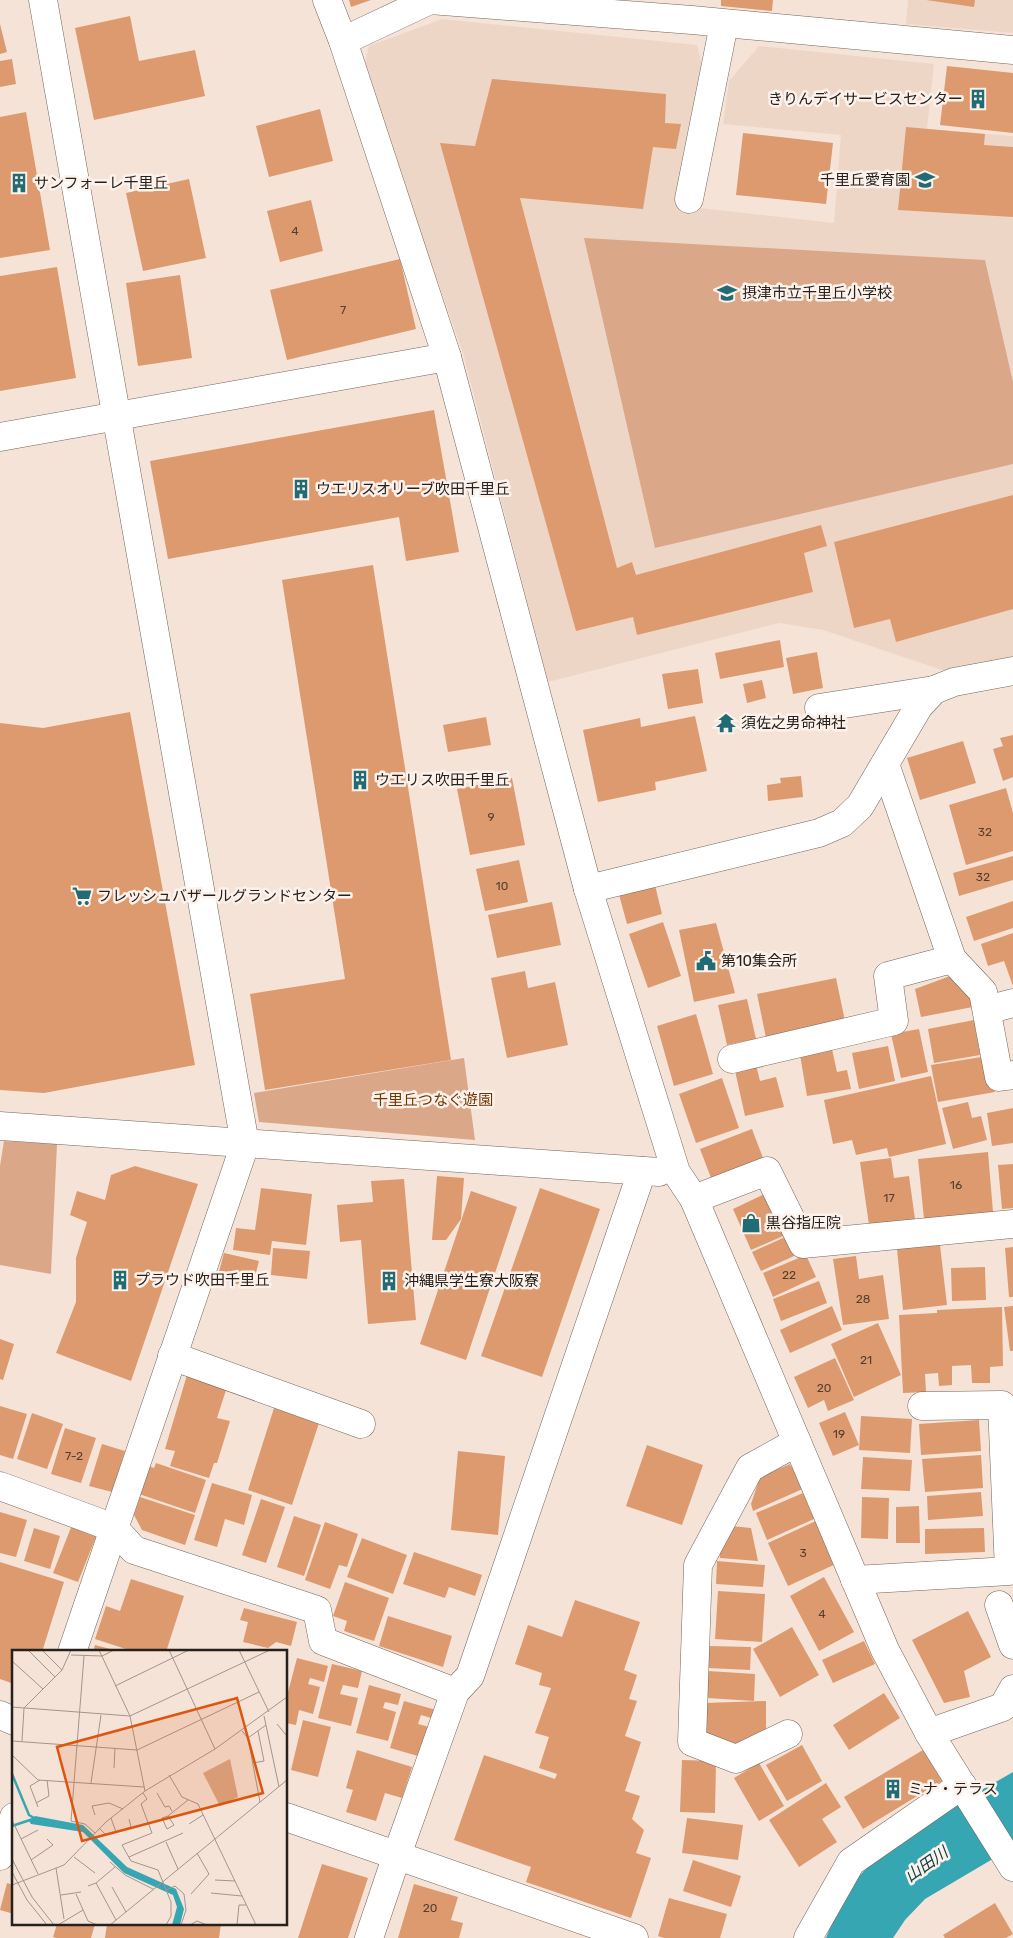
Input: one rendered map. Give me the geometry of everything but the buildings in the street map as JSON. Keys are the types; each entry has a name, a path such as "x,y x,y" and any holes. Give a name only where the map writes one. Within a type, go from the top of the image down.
{"street":[{"path":"43,0 245,1144 73,1650"},
{"path":"327,0 343,41 447,357 588,889 676,1172 694,1199 885,1650 929,1733 1013,1866"},
{"path":"343,41 430,0 692,10 724,24 1013,50"},
{"path":"689,199 724,24"},
{"path":"0,437 447,357"},
{"path":"819,708 934,690 954,682 1013,671"},
{"path":"588,889 819,833 842,823 860,806 919,706 934,690"},
{"path":"885,764 952,958 983,992 999,1077 1013,1075"},
{"path":"732,1059 894,1021 888,976 952,958"},
{"path":"987,1010 1013,1002"},
{"path":"0,1126 676,1172"},
{"path":"369,1938 455,1692 470,1676 642,1171"},
{"path":"694,1199 767,1171 803,1244 1013,1224"},
{"path":"172,1356 361,1424"},
{"path":"855,1580 1009,1571 1002,1405 922,1406"},
{"path":"788,1734 736,1759 692,1742 698,1565 750,1468 796,1442"},
{"path":"0,1486 114,1528 134,1550 317,1610 323,1641 455,1692"},
{"path":"999,1605 1013,1645"},
{"path":"929,1733 1003,1707 1013,1689"},
{"path":"0,1716 12,1720"},
{"path":"808,1938 851,1862 962,1785"},
{"path":"288,1818 634,1938"},
{"path":"0,1856 12,1823"}],"shaded area":[{"path":"908,0 1013,0 1013,33 906,24"},
{"name":"摂津市立千里丘小学校","path":"442,19 697,45 705,78 674,205 834,223 841,135 723,124 729,81 759,46 934,64 927,129 1013,136 1013,660 948,672 823,630 779,623 548,682 463,353 363,70 369,46"}],"green space":[{"path":"584,238 985,260 1013,382 1013,464 655,548"},
{"name":"千里丘つなぐ遊園","path":"464,1058 475,1140 259,1122 254,1093"},
{"path":"4,1141 57,1144 51,1274 0,1265 0,1166"}],"water":[{"name":"山田川","path":"1013,1772 1013,1847 925,1899 905,1920 893,1938 826,1938 840,1905 851,1886 886,1851 926,1822"}],"place":[{"name":"きりんデイサービスセンター","path":"978,99"},
{"name":"千里丘愛育園","path":"925,180"},
{"name":"サンフォーレ千里丘","path":"19,183"},
{"name":"摂津市立千里丘小学校","path":"727,293"},
{"name":"ウエリスオリーブ吹田千里丘","path":"301,489"},
{"name":"須佐之男命神社","path":"726,723"},
{"name":"ウエリス吹田千里丘","path":"360,780"},
{"name":"フレッシュバザールグランドセンター","path":"82,896"},
{"name":"第10集会所","path":"706,961"},
{"name":"黒谷指圧院","path":"751,1223"},
{"name":"プラウド吹田千里丘","path":"120,1280"},
{"name":"沖縄県学生寮大阪寮","path":"389,1281"},
{"name":"ミナ・テラス","path":"893,1789"}]}
